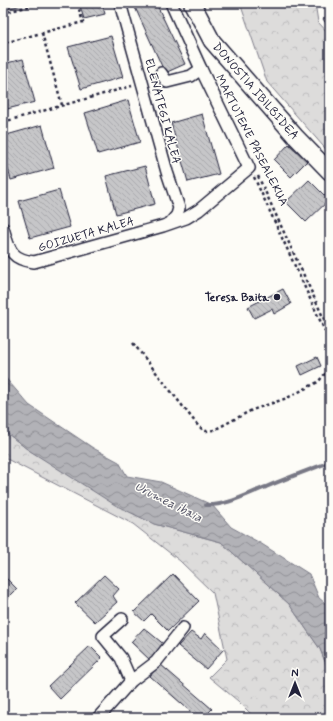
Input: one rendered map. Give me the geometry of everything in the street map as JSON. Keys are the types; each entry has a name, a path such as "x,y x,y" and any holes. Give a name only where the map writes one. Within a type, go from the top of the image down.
{"main road":[{"name":"DONOSTIA IBILBIDEA","path":"192,3 212,41 295,136 330,172"}],"street":[{"name":"ELENATEGI KALEA","path":"120,3 178,208 177,215 170,223"},
{"name":"MARTUTENE PASEALEKUA","path":"171,3 249,168"},
{"path":"161,73 167,82 191,76 201,69"},
{"path":"170,223 186,218 199,210 249,168"},
{"name":"GOIZUETA KALEA","path":"3,228 9,249 15,257 23,261 34,262 170,223"},
{"path":"122,619 103,636 121,658 131,681"},
{"path":"98,718 131,681 156,662 183,628"}],"path":[{"path":"3,13 42,3"},
{"path":"3,39 4,43 83,22 77,3"},
{"path":"42,33 62,105"},
{"path":"3,122 142,84"},
{"path":"249,168 330,342"},
{"name":"MARTUTENE PASEALEKUA","path":"249,168 256,170 330,332"},
{"path":"133,343 199,427 206,431 214,430 252,410 287,398 318,382 330,368"}],"green space":[{"path":"240,3 315,3 318,22 330,35 330,154 267,82"},
{"path":"3,430 27,449 154,524 221,542 289,604 320,649 330,674 330,718 255,718 238,701 209,677 227,659 213,593 180,561 133,524 3,457"}],"water":[{"name":"Urumea ibaia","path":"3,375 29,405 93,448 119,462 127,476 161,482 212,505 231,527 260,543 309,574 319,598 330,607 330,674 320,649 289,604 221,542 154,524 115,505 27,449 3,430"}],"building":[{"path":"3,3 29,3 3,10"},
{"path":"79,3 102,3 105,14 84,19"},
{"path":"133,3 156,3 185,64 165,73"},
{"path":"330,14 330,29 323,19"},
{"path":"111,36 123,77 81,89 68,47"},
{"path":"23,59 35,102 3,110 3,64"},
{"path":"128,100 140,142 98,154 85,113"},
{"path":"202,114 219,174 188,182 171,123"},
{"path":"42,125 54,168 11,180 3,151 3,136"},
{"path":"289,144 307,161 291,177 274,160"},
{"path":"145,166 155,204 116,214 106,176"},
{"path":"309,180 329,200 306,222 286,202"},
{"path":"59,190 70,227 30,238 19,201"},
{"name":"Teresa Baita","path":"283,289 291,304 274,314 272,309 254,318 248,307"},
{"path":"317,357 321,366 302,375 298,366"},
{"path":"173,574 199,601 168,631 151,614 144,621 134,612"},
{"path":"3,575 17,589 5,601 3,599"},
{"path":"104,575 119,589 113,596 117,602 95,622 75,603"},
{"path":"144,628 166,646 151,661 131,642"},
{"path":"191,632 201,639 205,633 223,650 206,669 178,646"},
{"path":"90,646 102,658 60,699 48,686"},
{"path":"160,664 212,709 203,718 198,718 150,676"}],"waterway":[{"name":"Urumea ibaia","path":"206,505 222,504 237,499 330,462"}],"place":[{"name":"Teresa Baita","path":"277,297"}]}
